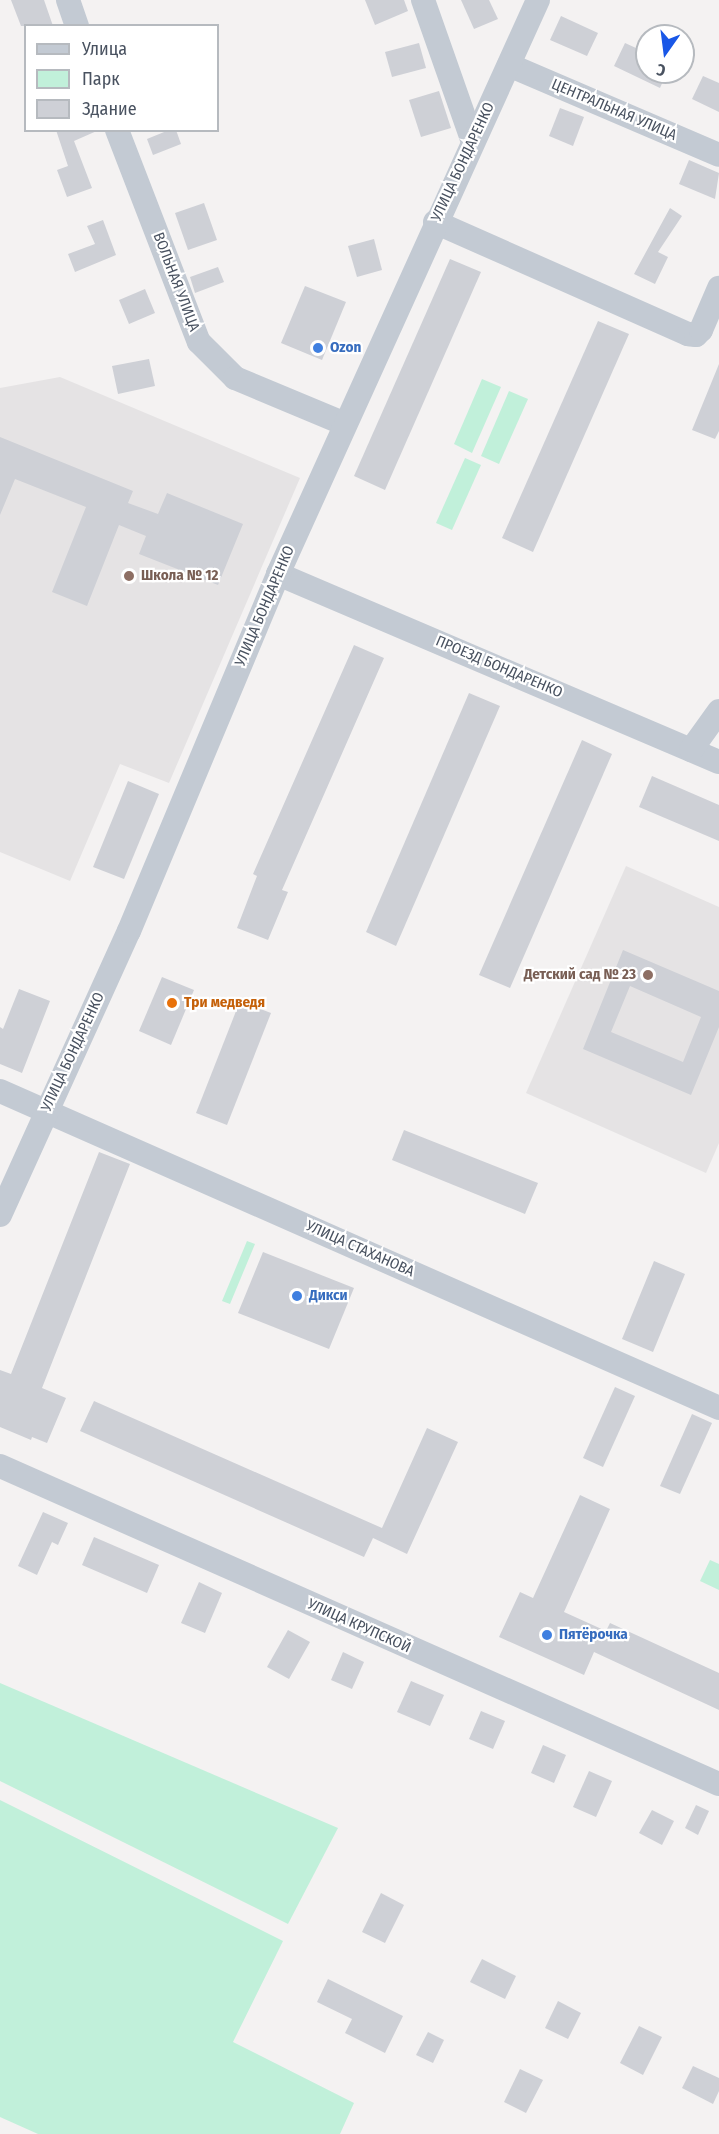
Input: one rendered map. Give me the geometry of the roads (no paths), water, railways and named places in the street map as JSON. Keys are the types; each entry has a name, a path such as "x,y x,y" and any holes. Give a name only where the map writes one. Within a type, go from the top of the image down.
{"street":[{"path":"68,0 76,24"},
{"path":"423,0 472,139"},
{"name":"УЛИЦА БОНДАРЕНКО","path":"0,1215 129,931 278,574 472,139 538,0"},
{"name":"ЦЕНТРАЛЬНАЯ УЛИЦА","path":"509,65 719,155"},
{"name":"ВОЛЬНАЯ УЛИЦА","path":"118,132 199,342 235,378 345,424"},
{"path":"435,222 672,327 696,335 719,288"},
{"name":"ПРОЕЗД БОНДАРЕНКО","path":"278,574 719,762"},
{"path":"692,750 719,711"},
{"name":"УЛИЦА СТАХАНОВА","path":"0,1091 719,1408"},
{"name":"УЛИЦА КРУПСКОЙ","path":"0,1466 719,1784"}],"place":[{"name":"Ozon","path":"318,348"},
{"name":"Школа № 12","path":"129,576"},
{"name":"Детский сад № 23","path":"648,975"},
{"name":"Три медведя","path":"172,1003"},
{"name":"Дикси","path":"297,1296"},
{"name":"Пятёрочка","path":"547,1635"}]}
